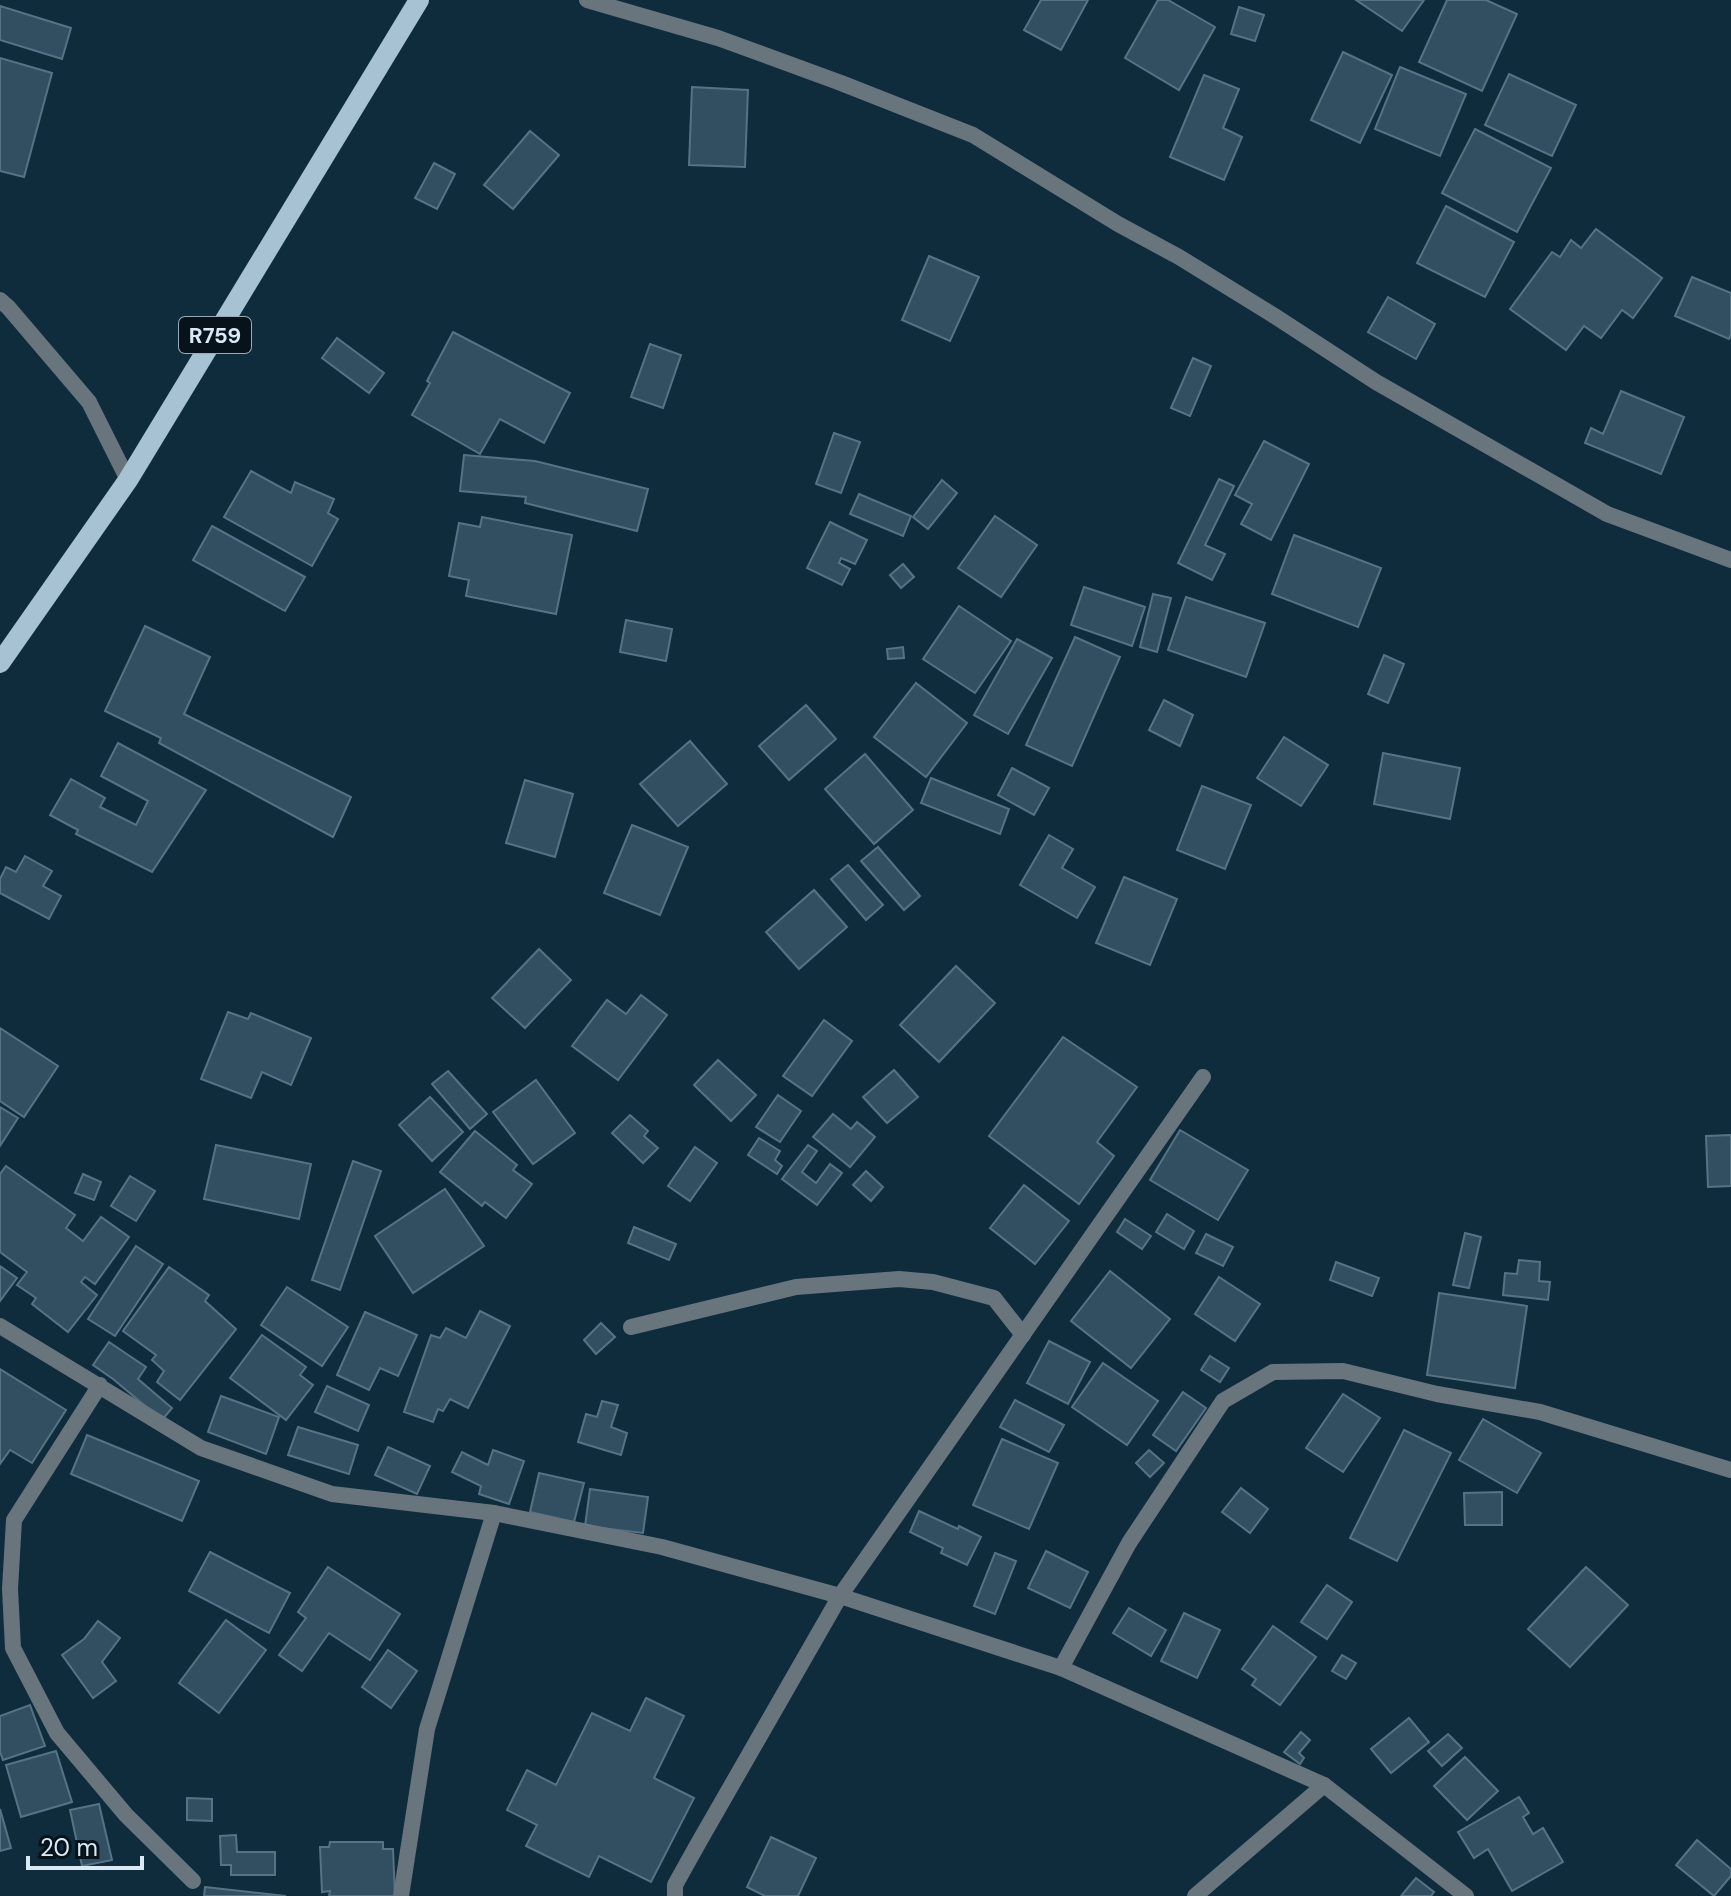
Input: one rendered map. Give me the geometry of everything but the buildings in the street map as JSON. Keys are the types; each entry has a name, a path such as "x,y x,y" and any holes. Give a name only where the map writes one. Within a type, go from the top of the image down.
{"main road":[{"name":"R759","path":"0,663 128,480 419,0"}],"street":[{"path":"587,0 718,38 973,135 1118,224 1179,257 1376,382 1607,514 1731,560"},
{"path":"0,300 89,402 128,480"},
{"path":"675,1896 675,1885 840,1596 1203,1077"},
{"path":"631,1327 796,1287 899,1279 933,1282 994,1298 1023,1335"},
{"path":"0,1326 201,1448 332,1494 494,1513 662,1547 840,1596 1061,1668 1324,1785 1466,1896"},
{"path":"1061,1668 1129,1543 1223,1401 1273,1372 1343,1371 1437,1394 1540,1412 1731,1470"},
{"path":"100,1385 14,1520 10,1589 13,1648 57,1733 126,1815 193,1881"},
{"path":"401,1896 427,1729 494,1513"},
{"path":"1195,1896 1324,1785"}]}
